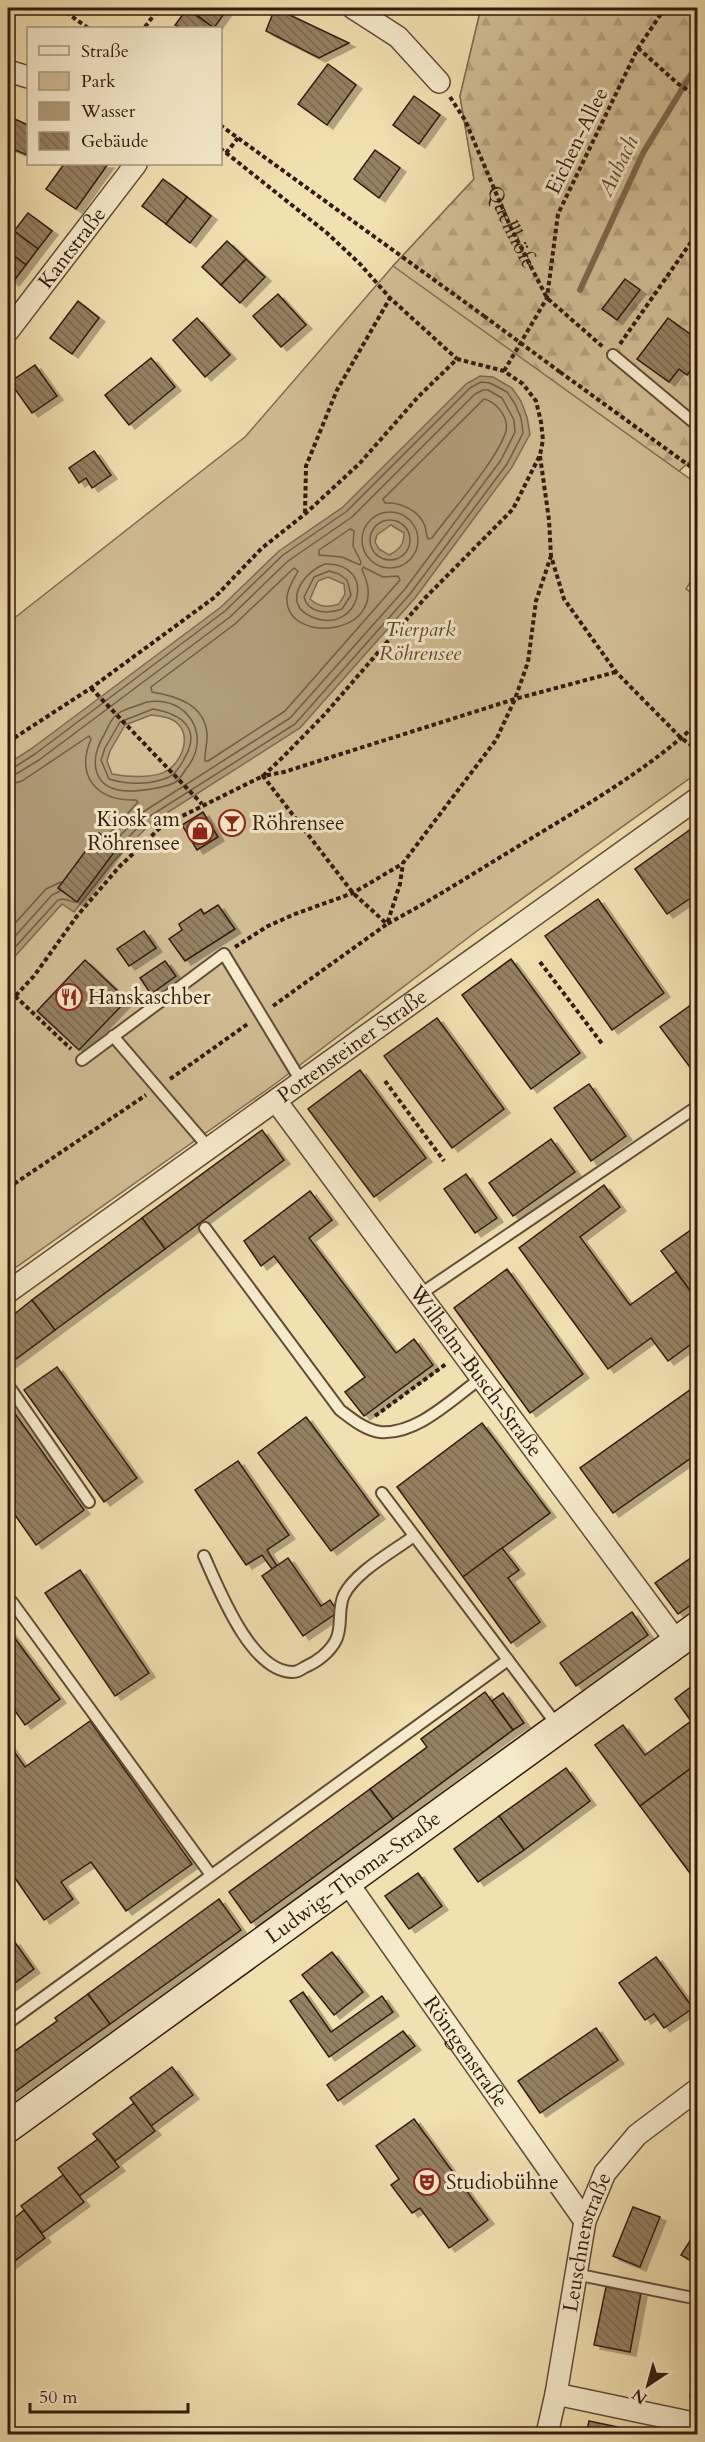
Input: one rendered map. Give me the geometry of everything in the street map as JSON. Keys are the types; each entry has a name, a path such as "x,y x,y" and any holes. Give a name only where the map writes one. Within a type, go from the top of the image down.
{"street":[{"path":"353,8 398,37 439,82"},
{"path":"8,71 27,77"},
{"name":"Kantstraße","path":"8,331 135,165"},
{"name":"Pottensteiner Straße","path":"8,1292 698,798"},
{"name":"Wilhelm-Busch-Straße","path":"276,1101 480,1378 687,1635"},
{"name":"Ludwig-Thoma-Straße","path":"8,2127 687,1635"},
{"name":"Röntgenstraße","path":"347,1882 585,2221"},
{"name":"Leuschnerstraße","path":"547,2434 556,2394 585,2221 605,2173 637,2135 698,2089"},
{"path":"556,2394 684,2426"}],"lane":[{"path":"612,355 698,426"},
{"path":"82,1060 224,954 302,1081"},
{"path":"112,1036 208,1147"},
{"path":"419,1295 695,1108"},
{"path":"205,1228 340,1410 362,1426 380,1432 410,1427 441,1408 480,1378"},
{"path":"8,1384 89,1502"},
{"path":"382,1493 559,1728"},
{"path":"204,1556 231,1616 247,1639 265,1659 277,1668 294,1672 312,1664 326,1654 336,1640 344,1595 359,1577 414,1536"},
{"path":"8,1605 12,1602 211,1875"},
{"path":"8,2023 508,1660"},
{"path":"575,2274 698,2299"}],"path":[{"path":"60,8 87,27"},
{"path":"145,27 159,8"},
{"name":"Eichen-Allee","path":"547,298 558,214 638,48 665,8"},
{"path":"638,48 677,83 697,96"},
{"name":"Quellhöfe","path":"439,82 465,120 510,226 547,298 612,355"},
{"path":"222,126 698,472"},
{"path":"226,153 238,138"},
{"path":"222,150 327,233 360,264 390,298 457,359 504,371 523,384 536,401 543,440 540,455 513,509 425,598 325,714 263,776"},
{"path":"612,355 698,232"},
{"path":"305,514 306,466 337,390 390,298"},
{"path":"504,371 547,298"},
{"path":"8,742 90,688 215,597 262,548 305,514 360,463 418,397 457,359"},
{"path":"540,455 549,520 551,556 564,600 616,672 681,738 698,750"},
{"path":"224,954 268,927 295,914 353,893 403,863 496,740 515,699 528,663 536,601 551,556"},
{"path":"8,1004 34,976 77,916 119,867 162,826 200,803 263,776 284,772 515,699 616,672"},
{"path":"90,688 200,803"},
{"path":"8,1188 156,1089 387,924 425,904 594,800 681,738 698,723"},
{"path":"263,776 353,893 387,924"},
{"path":"387,924 400,884 403,863"},
{"path":"540,962 603,1045"},
{"path":"15,996 82,1060"},
{"path":"384,1081 444,1161"},
{"path":"362,1426 461,1353"}],"green space":[{"name":"Tierpark Röhrensee","path":"481,8 697,8 698,454 679,471 697,484 697,571 686,589 697,596 697,773 477,931 275,1084 8,1273 8,623 245,437 393,266 474,179 460,96"},
{"path":"481,8 697,8 698,454 679,471 393,266 474,179 460,96"}],"water":[{"name":"Röhrensee","path":"480,376 493,377 512,388 521,401 530,434 512,467 415,598 300,728 151,823 113,862 74,912 62,904 8,964 8,764 221,607 279,551 343,507 466,384","holes":["391,525 404,533 404,537 400,547 389,555 379,549 375,542 377,535","328,577 344,584 345,594 339,604 323,606 310,599 318,581","151,715 173,720 182,729 184,735 181,754 173,766 163,773 149,776 112,774 107,761 125,725"]}],"building":[{"path":"188,8 222,8 226,11 213,27"},
{"path":"275,8 349,43 319,58 266,31"},
{"path":"187,9 213,27 178,27 175,25"},
{"path":"328,64 356,85 327,125 298,104"},
{"path":"414,96 440,115 419,144 393,125"},
{"path":"8,116 27,125 27,155 8,147"},
{"path":"375,150 400,168 379,198 354,179"},
{"path":"63,165 107,165 76,209 46,189"},
{"path":"163,179 187,197 166,224 142,206"},
{"path":"187,197 211,216 190,243 166,224"},
{"path":"28,213 52,231 38,249 14,231"},
{"path":"14,231 38,249 26,265 8,251 8,241"},
{"path":"227,241 246,259 221,285 202,267"},
{"path":"8,251 26,265 13,282 8,277"},
{"path":"246,259 265,277 240,303 221,285"},
{"path":"625,279 640,290 617,320 602,309"},
{"path":"278,294 306,325 281,347 253,316"},
{"path":"78,301 99,318 72,354 50,338"},
{"path":"197,318 230,355 205,377 173,340"},
{"path":"668,318 698,340 698,361 687,375 679,369 669,382 637,359"},
{"path":"151,358 175,387 129,425 105,395"},
{"path":"35,365 57,396 32,413 10,382"},
{"path":"94,451 111,475 92,488 86,478 79,483 69,468"},
{"name":"Kiosk am Röhrensee","path":"203,812 218,837 197,850 182,825"},
{"path":"698,824 698,893 667,914 635,869"},
{"path":"99,833 118,847 77,902 58,888"},
{"path":"598,899 664,993 612,1030 545,936"},
{"path":"218,905 235,929 185,961 169,939 182,930 179,924 201,909 204,914"},
{"path":"144,931 156,948 129,966 117,949"},
{"path":"511,959 580,1053 531,1089 462,995"},
{"path":"85,960 127,1000 79,1050 37,1011"},
{"path":"165,961 176,976 151,994 140,978"},
{"path":"698,1000 698,1078 660,1027"},
{"path":"437,1018 504,1109 452,1148 384,1056"},
{"path":"360,1070 426,1158 374,1197 308,1109"},
{"path":"589,1084 626,1136 591,1161 554,1108"},
{"path":"262,1130 284,1160 165,1249 142,1218"},
{"path":"551,1139 575,1172 513,1216 489,1183"},
{"path":"466,1174 497,1218 475,1233 444,1189"},
{"path":"604,1185 620,1207 580,1237 630,1305 676,1272 698,1301 698,1339 668,1361 651,1338 608,1369 519,1248"},
{"path":"310,1191 332,1220 309,1238 396,1353 414,1339 433,1365 364,1416 345,1392 365,1377 274,1256 261,1266 244,1241"},
{"path":"142,1218 165,1249 55,1330 32,1300"},
{"path":"698,1225 698,1301 661,1251"},
{"path":"507,1269 583,1374 530,1413 454,1308"},
{"path":"32,1300 55,1330 8,1365 8,1319"},
{"path":"57,1367 137,1478 104,1502 24,1390"},
{"path":"697,1385 698,1453 613,1513 580,1468"},
{"path":"8,1404 84,1510 36,1545 8,1505"},
{"path":"306,1417 379,1515 331,1551 258,1453"},
{"path":"482,1423 550,1513 463,1577 397,1487"},
{"path":"238,1461 289,1535 267,1550 277,1566 272,1569 262,1555 246,1565 195,1490"},
{"path":"502,1548 519,1570 508,1578 540,1622 511,1643 463,1577"},
{"path":"698,1553 698,1600 678,1614 655,1583"},
{"path":"288,1558 321,1606 330,1600 338,1612 303,1636 262,1576"},
{"path":"80,1570 149,1673 115,1696 45,1593"},
{"path":"632,1612 648,1635 576,1686 560,1663"},
{"path":"8,1629 60,1699 25,1725 8,1701"},
{"path":"692,1686 698,1694 698,1763 640,1806 595,1745 623,1725 645,1755 691,1721 675,1699"},
{"path":"485,1692 513,1730 393,1819 370,1789 427,1747 421,1739"},
{"path":"503,1693 524,1723 513,1730 492,1701"},
{"path":"90,1721 192,1864 126,1911 91,1862 61,1882 73,1899 44,1920 8,1868 8,1743 25,1767"},
{"path":"698,1763 698,1884 640,1806"},
{"path":"566,1768 590,1801 524,1850 499,1816"},
{"path":"370,1789 393,1819 251,1923 229,1892"},
{"path":"499,1816 524,1850 478,1882 454,1849"},
{"path":"418,1873 442,1906 409,1929 385,1896"},
{"path":"219,1899 241,1930 110,2024 88,1994"},
{"path":"14,1941 34,1969 8,1988 8,1946"},
{"path":"332,1952 363,1992 334,2015 302,1975"},
{"path":"656,1957 693,2008 664,2028 654,2014 645,2020 619,1983"},
{"path":"303,1992 331,2032 382,1996 393,2012 329,2057 290,2001"},
{"path":"88,1994 110,2024 9,2096 8,2056 57,2021 55,2018"},
{"path":"596,2028 618,2060 540,2113 518,2081"},
{"path":"403,2031 415,2046 338,2101 327,2085"},
{"path":"172,2067 193,2095 151,2126 130,2098"},
{"path":"134,2103 155,2131 115,2161 93,2134"},
{"name":"Studiobühne","path":"414,2119 488,2220 449,2248 420,2208 412,2213 391,2185 399,2179 376,2146"},
{"path":"98,2139 119,2167 79,2196 58,2168"},
{"path":"63,2175 84,2202 42,2233 21,2206"},
{"path":"633,2207 660,2217 640,2267 613,2256"},
{"path":"24,2210 45,2238 8,2266 8,2223"},
{"path":"698,2228 698,2265 681,2255"},
{"path":"606,2287 641,2293 630,2352 594,2345"},
{"path":"696,2371 698,2371 698,2398 690,2396"},
{"path":"589,2421 618,2427 616,2434 586,2434"},
{"path":"275,2430 303,2431 306,2434 270,2434"}],"waterway":[{"name":"Aubach","path":"580,290 643,153 698,63"}],"place":[{"name":"Röhrensee","path":"232,823"},
{"name":"Kiosk am Röhrensee","path":"200,831"},
{"name":"Hanskaschber","path":"69,997"},
{"name":"Studiobühne","path":"427,2182"}]}
